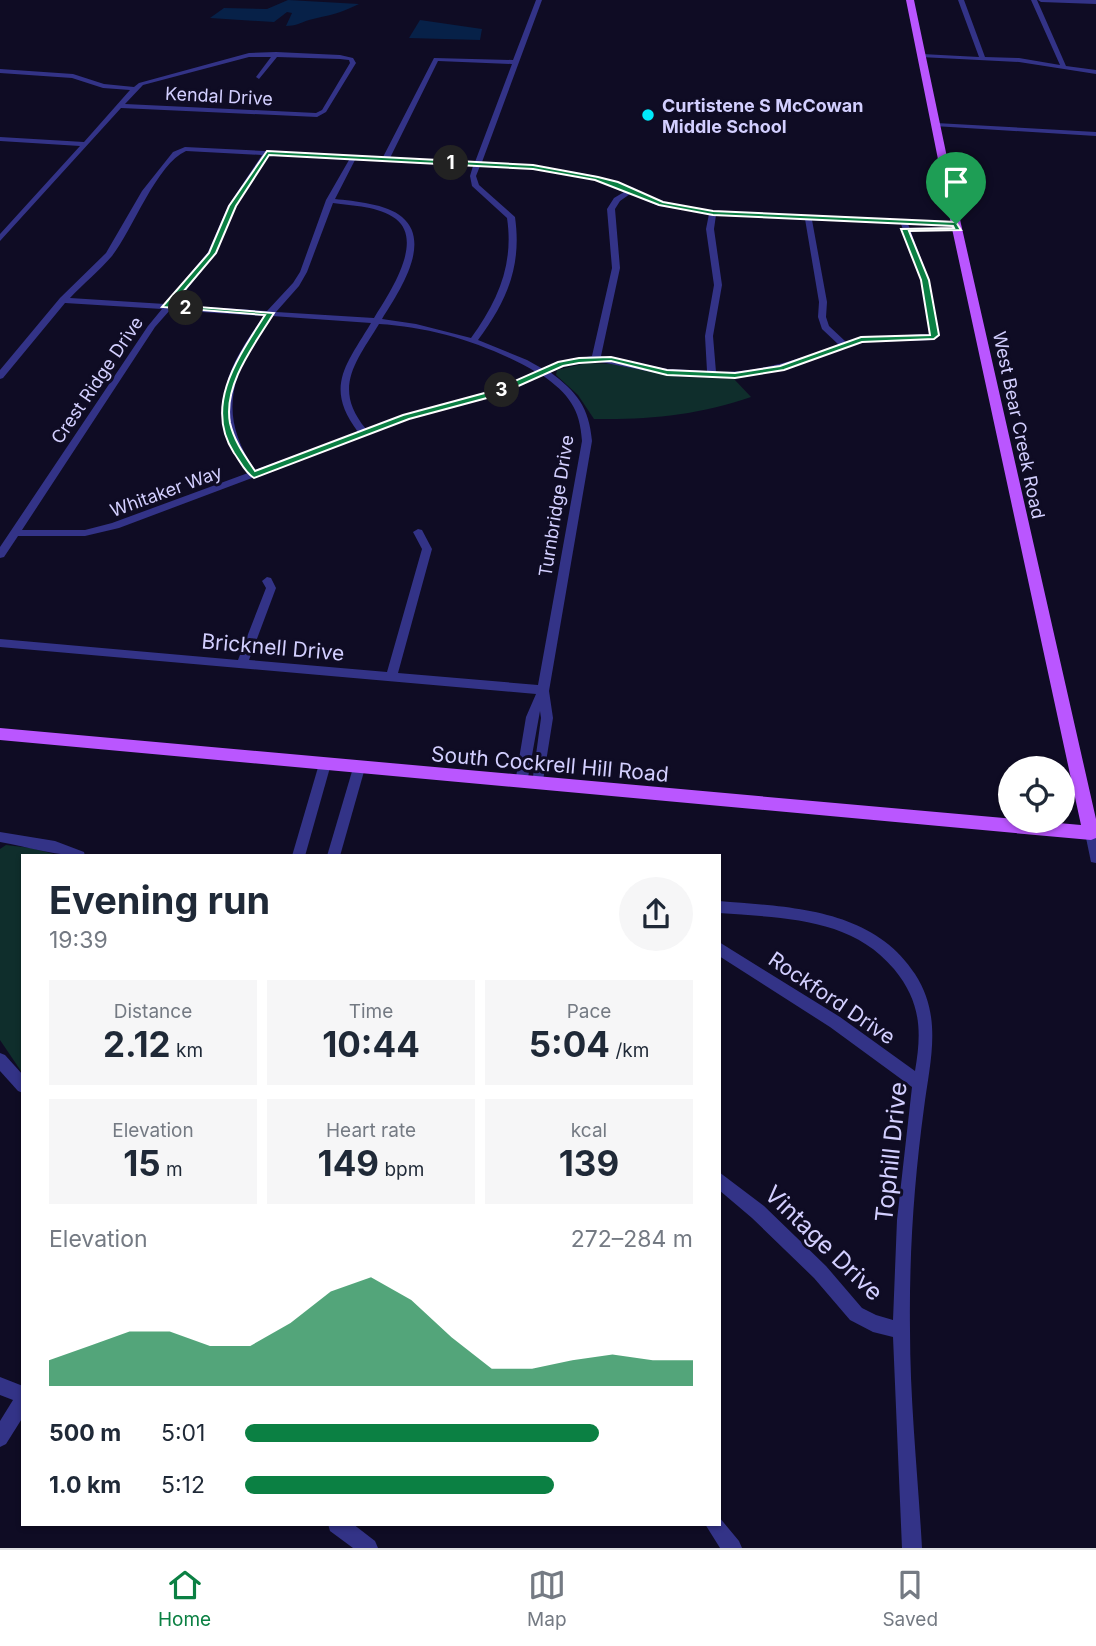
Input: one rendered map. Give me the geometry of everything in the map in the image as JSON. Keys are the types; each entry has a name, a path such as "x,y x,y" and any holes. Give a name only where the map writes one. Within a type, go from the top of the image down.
{"main road":[{"name":"West Bear Creek Road","path":"910,0 957,227 1093,833"},
{"name":"South Cockrell Hill Road","path":"0,734 1093,833"}],"street":[{"path":"474,340 502,296 515,250 511,217 476,186 473,176 539,0"},
{"path":"961,0 982,58"},
{"path":"1034,0 1064,67"},
{"path":"1041,0 1096,2"},
{"path":"260,77 276,54"},
{"path":"0,239 135,89 152,79 239,57 276,54"},
{"name":"Kendal Drive","path":"119,106 317,115 324,111 352,63 351,59 276,54"},
{"path":"922,56 1019,60 1096,72"},
{"path":"385,160 436,59 515,62"},
{"path":"0,71 73,76 103,86 135,89"},
{"path":"936,125 1096,134"},
{"path":"0,139 85,144"},
{"path":"0,376 63,300 109,254 146,191 175,153 185,149 533,167 615,184 673,207 713,213 957,227"},
{"name":"Crest Ridge Drive","path":"0,555 166,307 212,253 232,206 267,153"},
{"path":"254,475 234,445 226,422 226,400 240,361 270,313 299,280 330,200 353,158"},
{"path":"596,358 616,268 611,209 617,200 631,190"},
{"path":"330,200 380,208 405,224 413,234 406,271 393,296 374,321 343,387 348,410 364,433"},
{"path":"712,376 709,336 718,285 710,229 713,213"},
{"path":"808,218 822,292 822,317 825,327 845,345"},
{"path":"0,220 17,221"},
{"name":"Whitaker Way","path":"15,533 85,533 115,526 406,417 495,393 561,364 596,358 667,372 735,375 781,368 861,340 932,337 935,335 925,280 904,225"},
{"name":"Turnbridge Drive","path":"63,300 270,313 428,328 474,340 542,372 580,407 586,422 586,441 543,691 547,718 529,783"},
{"path":"391,677 427,549 418,533"},
{"path":"242,664 269,601 271,588 267,580"},
{"name":"Bricknell Drive","path":"0,643 543,691"},
{"path":"299,854 325,764"},
{"path":"334,854 359,768"},
{"name":"West Bear Creek Road","path":"1093,833 1096,858"},
{"path":"0,837 55,846 74,854"},
{"name":"Tophill Drive","path":"721,907 824,919 856,928 873,938 910,978 923,1004 928,1031 911,1162 901,1331 912,1548"},
{"name":"Rockford Drive","path":"721,949 835,1022 920,1084"},
{"path":"0,1060 21,1084"},
{"name":"Vintage Drive","path":"721,1182 776,1229 820,1272 856,1314 873,1323 901,1331"},
{"path":"0,1386 21,1397"},
{"path":"0,1438 21,1401"},
{"path":"340,1526 368,1548"},
{"path":"716,1526 732,1548"}],"green space":[{"path":"587,363 615,364 679,377 734,379 751,397 673,415 594,419 578,395 556,375 557,370"},
{"path":"6,845 54,854 21,854 21,1071 0,1040 0,849"}],"water":[{"path":"288,0 359,4 289,26 286,26 292,13 287,12 274,22 210,18 224,8 267,9"},
{"path":"420,20 482,29 480,40 409,38"}],"place":[{"name":"Curtistene S McCowan Middle School","path":"648,115"}],"route":[{"path":"267,153 533,167 596,178 662,204 713,213 956,224 958,230 905,229 925,280 935,335 932,337 861,340 781,368 735,375 667,372 611,359 579,360 561,364 495,393 406,417 254,475 234,445 226,422 226,400 240,361 270,313 166,307 212,253 232,206 267,153"}]}
